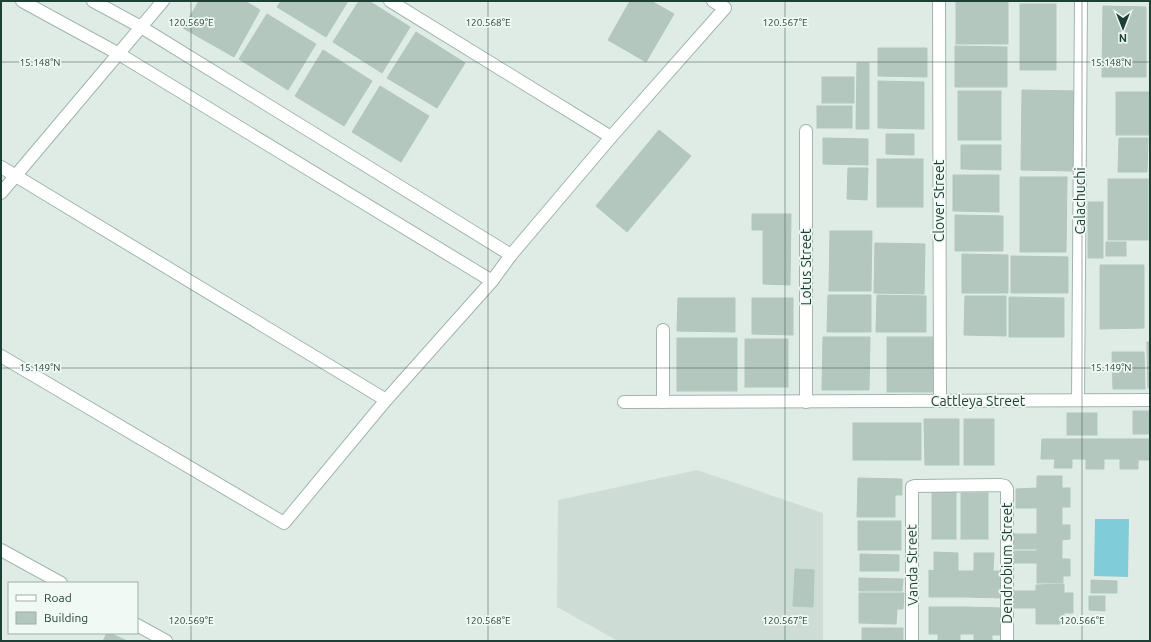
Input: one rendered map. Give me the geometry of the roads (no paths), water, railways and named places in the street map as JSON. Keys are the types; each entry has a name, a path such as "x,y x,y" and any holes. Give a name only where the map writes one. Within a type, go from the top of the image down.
{"street":[{"path":"22,1 119,54 492,281"},
{"path":"93,1 141,27 511,255"},
{"path":"1,193 163,1"},
{"path":"390,1 611,137"},
{"path":"1,356 284,523 386,400 492,281 511,255 611,137 725,8 713,1"},
{"name":"Clover Street","path":"939,1 940,401"},
{"name":"Calachuchi","path":"1078,400 1081,1"},
{"name":"Lotus Street","path":"806,131 806,402"},
{"path":"1,167 386,400"},
{"path":"663,330 663,402"},
{"name":"Cattleya Street","path":"624,402 1150,400"},
{"name":"Dendrobium Street","path":"911,490 912,487 915,486 1000,485 1007,489 1007,641"},
{"name":"Vanda Street","path":"911,490 912,641"},
{"path":"1,550 59,582"},
{"path":"138,626 166,641"}],"water":[{"path":"1095,519 1129,519 1128,577 1094,576"}]}
